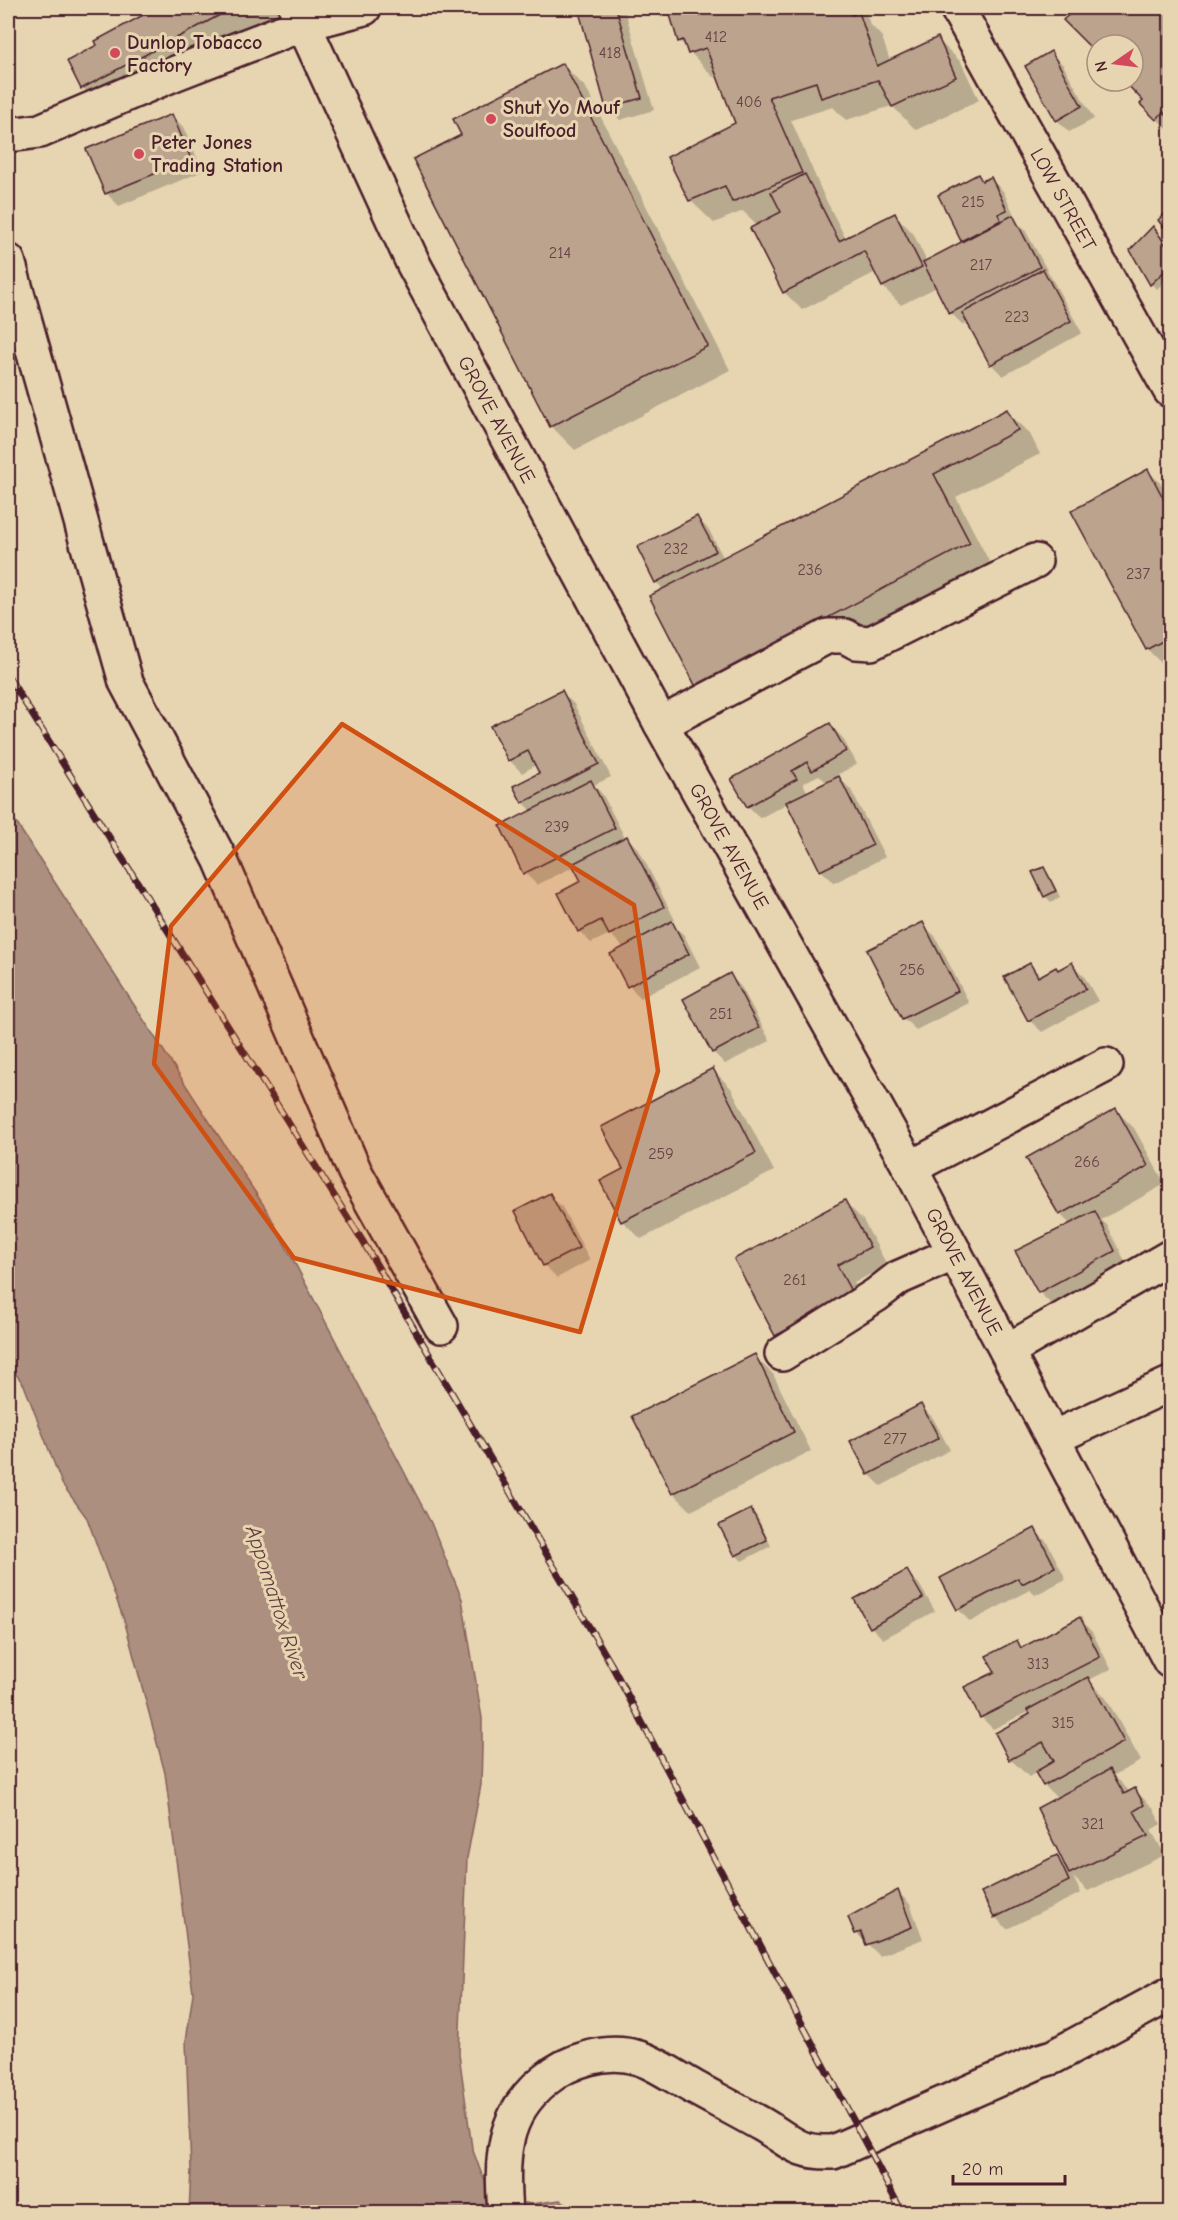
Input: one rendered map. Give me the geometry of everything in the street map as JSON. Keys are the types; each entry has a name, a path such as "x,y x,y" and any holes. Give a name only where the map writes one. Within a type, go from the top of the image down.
{"main road":[{"path":"8,131 17,134 40,131 176,73 300,16 364,8"},
{"name":"LOW STREET","path":"957,8 1170,390"},
{"name":"GROVE AVENUE","path":"300,16 414,265 661,724 910,1168 1170,1661"},
{"path":"8,261 126,682 220,859 355,1172 441,1326"},
{"path":"661,724 828,636 844,636 856,642 871,643 1035,561"},
{"path":"910,1168 1106,1065"},
{"path":"782,1354 876,1296 897,1278 955,1253"},
{"path":"1007,1351 1170,1257"},
{"path":"1053,1438 1170,1384"},
{"path":"504,2202 504,2152 513,2117 531,2091 554,2072 587,2058 613,2053 640,2058 765,2126 791,2145 812,2152 832,2152 1053,2057 1170,1994"}],"highlighted area":[{"path":"342,724 634,905 658,1071 580,1332 294,1258 154,1064 171,926"}],"water":[{"name":"Appomattox River","path":"8,810 268,1212 431,1523 462,1599 482,1718 481,1785 467,1858 459,2054 472,2148 482,2175 496,2197 531,2204 560,2200 583,2212 189,2212 191,2170 186,2041 193,1993 165,1773 125,1623 87,1518 62,1484 24,1385 8,1363"}],"building":[{"name":"Dunlop Tobacco Factory","path":"156,8 233,8 81,89 67,61 97,45 95,41"},
{"path":"578,8 616,8 642,98 606,108"},
{"path":"668,8 849,8 852,15 859,12 877,66 938,37 956,77 892,107 878,80 821,98 816,82 769,97 802,173 732,202 725,186 689,201 667,157 735,123 706,48 688,54 683,40 678,42"},
{"path":"1076,8 1167,8 1170,11 1170,119 1163,112 1156,120 1140,104 1143,101 1135,93 1145,93 1145,33 1085,33 1085,42 1063,20"},
{"path":"1051,51 1082,106 1056,121 1025,66"},
{"path":"563,63 708,346 550,427 413,159 461,135 453,119"},
{"name":"Peter Jones Trading Station","path":"172,114 191,159 105,194 86,149"},
{"path":"805,174 839,241 895,213 922,267 882,287 864,251 783,293 750,228 781,212 771,192"},
{"path":"978,174 982,181 991,177 1007,210 998,214 1001,220 961,241 938,195"},
{"path":"1170,209 1170,221 1163,227 1158,220"},
{"path":"1013,215 1040,267 949,314 923,262"},
{"path":"1153,226 1170,251 1170,266 1150,285 1130,250"},
{"path":"1043,269 1071,321 990,365 962,313"},
{"path":"1007,409 1018,430 934,474 970,543 696,687 649,596"},
{"path":"1148,469 1170,511 1170,637 1146,650 1071,511"},
{"path":"697,516 716,551 655,583 637,547"},
{"path":"562,690 599,764 522,803 513,786 539,773 528,751 508,761 490,726"},
{"path":"830,723 846,751 812,771 807,762 792,771 797,779 747,807 731,779"},
{"path":"839,776 873,845 820,871 786,802"},
{"path":"591,780 615,828 523,874 500,826"},
{"path":"627,836 664,907 609,935 601,920 578,932 558,893 581,881 572,864"},
{"path":"1044,867 1056,891 1044,897 1032,872"},
{"path":"672,921 689,954 627,987 610,954"},
{"path":"923,922 958,991 902,1019 867,950"},
{"path":"1170,923 1170,938 1165,926"},
{"path":"1072,962 1086,989 1028,1021 1004,977 1030,963 1038,977 1056,967 1058,970"},
{"path":"730,973 759,1028 712,1053 683,999"},
{"path":"713,1068 756,1153 621,1222 600,1181 623,1169 601,1127"},
{"path":"1116,1108 1148,1166 1059,1215 1026,1158"},
{"path":"550,1193 579,1248 543,1266 515,1211"},
{"path":"845,1200 870,1247 837,1265 853,1295 775,1336 734,1259"},
{"path":"1095,1211 1115,1251 1038,1293 1015,1251"},
{"path":"755,1354 794,1432 672,1494 632,1416"},
{"path":"921,1404 939,1438 868,1475 850,1441"},
{"path":"1170,1463 1170,1478 1165,1466"},
{"path":"751,1509 767,1540 735,1556 719,1525"},
{"path":"1035,1528 1055,1567 1022,1584 1018,1578 957,1610 940,1578"},
{"path":"907,1570 923,1598 870,1628 854,1599"},
{"path":"1080,1617 1100,1657 980,1718 964,1687 995,1672 986,1656 1017,1640 1021,1648"},
{"path":"1088,1677 1124,1742 1043,1786 1035,1772 1054,1761 1043,1742 1009,1760 995,1733 1030,1714 1027,1710"},
{"path":"1110,1769 1124,1794 1135,1788 1144,1805 1134,1811 1148,1836 1069,1874 1037,1808"},
{"path":"1057,1855 1069,1881 994,1918 981,1892"},
{"path":"898,1890 912,1927 866,1945 861,1932 855,1934 848,1917"}],"railway":[{"path":"8,676 362,1240 611,1664 902,2212"}],"place":[{"name":"Dunlop Tobacco Factory","path":"115,53"},
{"name":"Shut Yo Mouf Soulfood","path":"491,119"},
{"name":"Peter Jones Trading Station","path":"139,154"}]}
